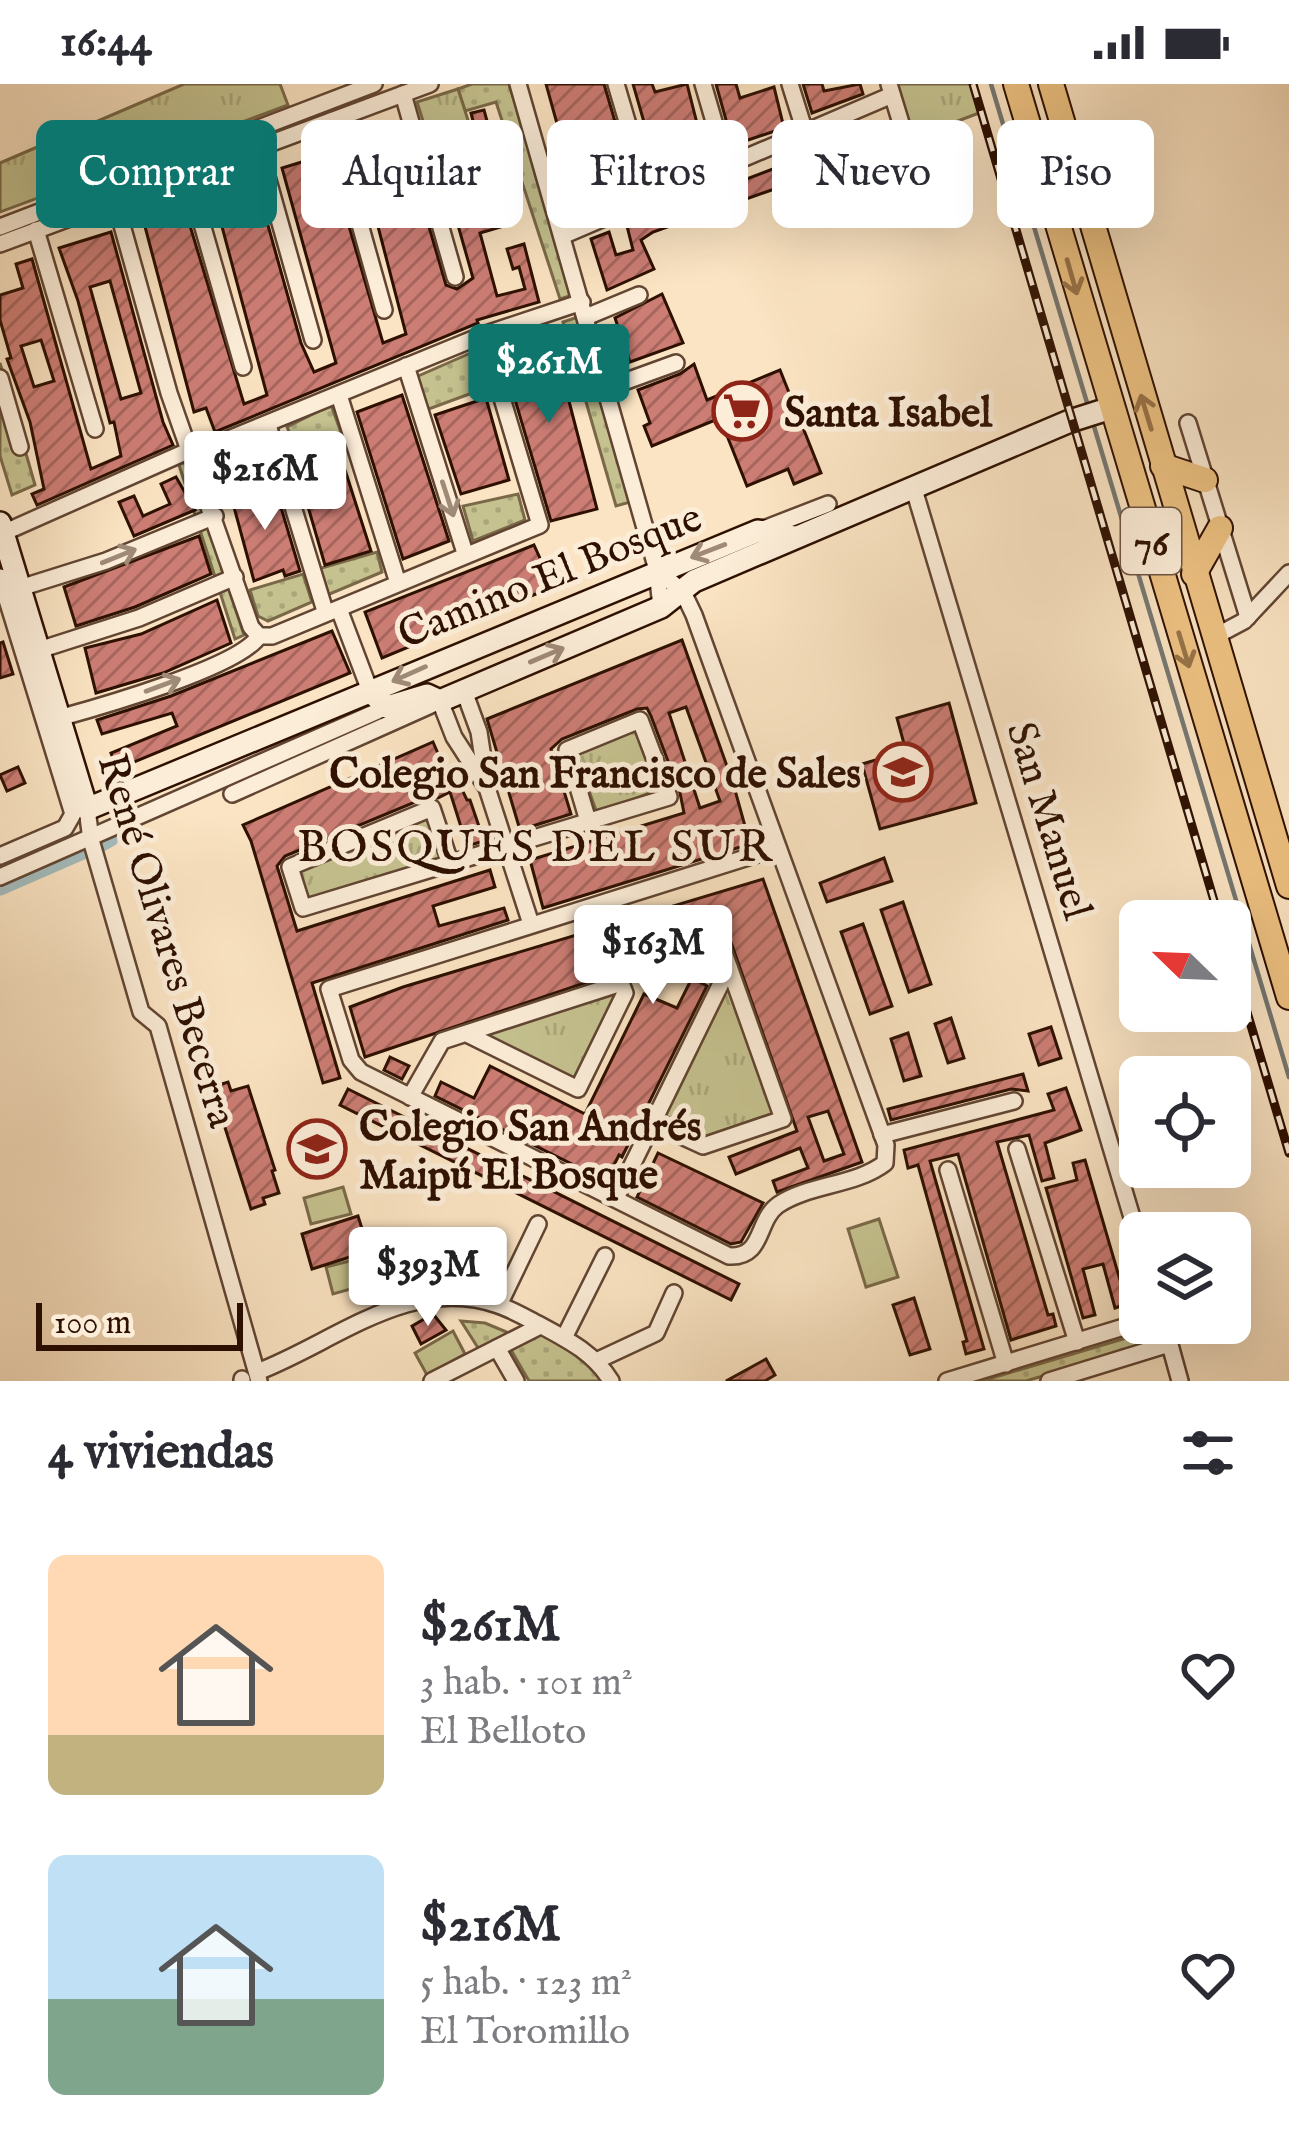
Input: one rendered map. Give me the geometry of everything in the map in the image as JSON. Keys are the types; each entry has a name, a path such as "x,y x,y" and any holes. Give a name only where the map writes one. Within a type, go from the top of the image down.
{"main road":[{"name":"76","path":"1016,84 1096,413 1289,998"},
{"name":"76","path":"1051,84 1289,886"},
{"path":"1163,466 1205,480"},
{"path":"1194,574 1220,528"}],"street":[{"path":"334,120 430,84"},
{"path":"518,84 607,388 657,570 662,607"},
{"path":"616,84 627,120"},
{"path":"703,84 714,120"},
{"path":"790,84 801,120"},
{"path":"277,124 369,85"},
{"path":"829,120 891,89 900,120"},
{"path":"403,94 455,277"},
{"path":"277,211 314,340"},
{"path":"0,227 36,216"},
{"path":"0,244 40,228"},
{"path":"123,228 170,393 250,627 259,636 272,636 540,525 483,335"},
{"path":"203,228 243,367"},
{"path":"361,228 384,310"},
{"path":"562,236 581,228"},
{"path":"36,230 95,429"},
{"path":"2,528 483,335 639,295"},
{"path":"607,388 676,363"},
{"path":"406,366 465,553"},
{"path":"0,378 4,409 20,447"},
{"path":"339,395 398,583"},
{"name":"Camino El Bosque","path":"232,794 662,607 694,581 1096,413"},
{"path":"1188,423 1248,617"},
{"path":"268,425 332,610 379,699"},
{"name":"San Manuel","path":"913,487 1130,1212"},
{"name":"Camino El Bosque","path":"0,877 91,840 657,570 828,504"},
{"path":"10,582 106,561 215,516"},
{"name":"René Olivares Becerra","path":"0,856 65,828 73,814 10,582 2,528"},
{"name":"Camino El Bosque","path":"758,531 795,537"},
{"path":"657,570 683,592 777,848 882,1135 887,1158 877,1169 777,1206 754,1248 736,1257 355,1067 328,989 777,848"},
{"path":"1214,637 1248,617 1289,573"},
{"path":"39,650 139,618 235,577"},
{"name":"René Olivares Becerra","path":"10,582 39,650 141,1012 158,1026 250,1378"},
{"path":"59,718 176,680 248,650 259,636"},
{"path":"464,691 483,746 487,788 531,924"},
{"name":"Camino El Bosque","path":"87,809 379,699 427,695 440,701"},
{"path":"440,701 454,737 487,788"},
{"path":"450,862 432,808 290,867 304,908 669,797 640,720 567,750 588,821"},
{"path":"653,1123 703,1146 783,1119 716,930"},
{"path":"616,1198 729,967"},
{"path":"410,1097 437,1045 467,1034 621,983 625,997 578,1089 467,1034"},
{"path":"882,1135 1014,1101"},
{"path":"1017,1149 1077,1342"},
{"path":"948,1170 1006,1364"},
{"path":"499,1305 538,1224"},
{"path":"564,1338 605,1256"},
{"path":"596,1361 656,1334 674,1293"},
{"path":"250,1378 399,1306 448,1298 499,1305 564,1338 596,1361 611,1381"},
{"path":"432,1381 540,1326"},
{"path":"947,1381 1119,1329"},
{"path":"1049,1381 1169,1344 1180,1381"},
{"path":"497,1348 516,1381"}],"green space":[{"path":"184,84 280,84 288,105 248,120 100,120"},
{"path":"472,84 509,84 520,120 502,120 496,102 465,111 458,89"},
{"path":"896,84 970,84 979,113 961,120 907,120"},
{"path":"458,89 468,120 423,120 417,102"},
{"path":"523,128 547,203 547,228 555,228 576,294 560,299 523,185"},
{"path":"36,148 36,199 0,212 0,163"},
{"path":"581,316 634,501 616,506 563,322"},
{"path":"473,352 483,389 426,410 416,377"},
{"path":"0,363 35,485 12,495 0,456"},
{"path":"331,405 343,438 297,450 287,427"},
{"path":"262,439 273,474 219,490 212,470 215,459"},
{"path":"186,460 244,635 235,639 179,465"},
{"path":"518,494 525,520 473,541 463,506"},
{"path":"377,552 382,572 325,596 318,569"},
{"path":"303,574 312,602 268,621 258,616 250,590"},
{"path":"636,729 658,790 597,813 575,752"},
{"path":"431,817 443,858 308,899 299,871"},
{"path":"728,981 774,1113 707,1136 662,1114"},
{"path":"622,992 578,1082 485,1035"},
{"path":"343,1187 351,1214 311,1224 304,1198"},
{"path":"879,1219 898,1277 866,1287 848,1229"},
{"path":"365,1257 372,1283 333,1294 326,1267"},
{"path":"461,1321 485,1323 509,1333 480,1351"},
{"path":"453,1331 465,1354 427,1375 415,1353"},
{"path":"542,1334 576,1352 604,1381 529,1381 511,1350"},
{"path":"1119,1340 1119,1344 1150,1344 1026,1381 982,1381"}],"building":[{"path":"546,84 604,84 615,120 556,120"},
{"path":"633,84 652,84 655,92 687,84 696,120 643,120"},
{"path":"716,84 736,84 740,98 774,87 782,120 772,120 772,132 748,140 748,120 726,120"},
{"path":"803,84 822,84 824,91 860,84 863,94 812,113"},
{"path":"484,110 487,120 473,120 471,113"},
{"path":"301,162 301,228 350,228 383,343 406,334 378,228 429,228 446,285 457,289 473,278 459,228 497,228 480,233 497,296 525,289 507,249 524,244 539,302 477,320 215,432 206,408 194,412 145,228 191,228 244,404 267,395 222,228 269,228 301,343 314,372 336,363 282,168"},
{"path":"772,169 772,190 748,198 748,178"},
{"path":"628,228 664,228 641,240 654,269 607,290 591,239 609,232 616,255 633,250"},
{"path":"111,232 173,445 37,505 32,494 44,489 0,320 0,295 23,288 16,264 32,259 91,469 121,456 59,248","holes":["110,281 141,393 121,399 90,287","41,340 54,381 34,387 21,346"]},
{"path":"662,294 683,343 630,362 615,318"},
{"path":"551,332 597,509 551,521 500,349"},
{"path":"694,364 707,400 780,370 821,473 794,484 788,469 747,486 720,418 652,446 644,426 650,423 638,390"},
{"path":"402,395 449,541 403,559 357,412"},
{"path":"486,398 509,480 461,494 435,415"},
{"path":"338,448 371,551 325,565 295,462"},
{"path":"176,477 195,510 134,536 119,502 134,496 143,516 170,504 161,484"},
{"path":"274,484 300,571 285,576 283,570 254,581 231,496"},
{"path":"199,536 211,574 76,626 64,587"},
{"path":"534,545 553,587 382,658 365,612"},
{"path":"217,600 231,643 163,673 96,693 85,648 141,634"},
{"path":"332,631 350,673 117,769 111,753 177,726 172,713 102,734 97,720 171,696"},
{"path":"682,640 750,844 543,908 530,860 684,813 680,793 647,708 637,709 562,739 551,749 571,814 520,830 487,719","holes":["686,707 720,801 700,808 669,713"]},
{"path":"0,643 13,674 0,678"},
{"path":"949,703 976,803 880,829 862,764 906,751 897,718"},
{"path":"433,742 446,772 452,769 470,800 484,841 467,846 450,792 427,797 285,856 277,866 297,931 490,870 495,887 433,906 439,926 504,908 508,920 312,983 340,1078 323,1083 243,825"},
{"path":"18,767 25,783 7,791 0,775"},
{"path":"884,858 892,881 827,902 820,883"},
{"path":"763,879 862,1162 777,1192 773,1181 808,1168 800,1148 736,1174 729,1157 797,1131 720,911 697,919 708,951 657,969 659,965 629,974 617,972 365,1057 350,1007","holes":["680,923 687,944 645,958 638,936","828,1111 844,1154 824,1161 808,1117"]},
{"path":"903,902 931,984 909,992 881,910"},
{"path":"863,924 892,1006 870,1014 841,932"},
{"path":"692,978 707,986 606,1181 435,1096 441,1082 474,1098 490,1066 585,1114 644,994 677,1008"},
{"path":"951,1018 964,1058 948,1063 935,1024"},
{"path":"1051,1027 1061,1058 1039,1065 1029,1034"},
{"path":"908,1033 921,1076 904,1081 891,1039"},
{"path":"390,1057 409,1066 402,1079 384,1070"},
{"path":"1023,1074 1028,1091 1011,1089 891,1120 888,1109"},
{"path":"228,1082 231,1091 248,1086 275,1170 279,1193 251,1209 212,1087"},
{"path":"1066,1088 1081,1130 1045,1143 1054,1178 1042,1181 1029,1135 997,1142 1048,1315 1053,1314 1056,1326 1011,1340 958,1154 930,1161 984,1349 966,1354 963,1342 967,1341 918,1165 908,1168 904,1150 1054,1110 1048,1094"},
{"path":"348,1089 739,1284 731,1300 340,1105"},
{"path":"658,1153 763,1203 741,1242 731,1244 637,1197"},
{"path":"1085,1160 1119,1277 1119,1307 1115,1308 1103,1264 1083,1269 1095,1315 1083,1318 1046,1188 1077,1180 1073,1163"},
{"path":"358,1216 369,1251 312,1269 302,1234"},
{"path":"914,1298 930,1349 910,1355 893,1305"},
{"path":"433,1314 446,1330 421,1344 412,1326"},
{"path":"766,1359 775,1375 765,1381 726,1381"}],"waterway":[{"path":"991,84 1088,406"},
{"path":"1093,423 1289,1077"},
{"path":"102,844 111,839"},
{"path":"0,888 85,851"}],"railway":[{"path":"973,84 1214,900"},
{"path":"1251,1025 1289,1153"}],"place":[{"name":"Santa Isabel","path":"742,411"},
{"name":"Colegio San Francisco de Sales","path":"903,772"},
{"name":"Colegio San Andrés Maipú El Bosque","path":"317,1149"}],"district":[{"name":"BOSQUES DEL SUR","path":"536,845"}]}
